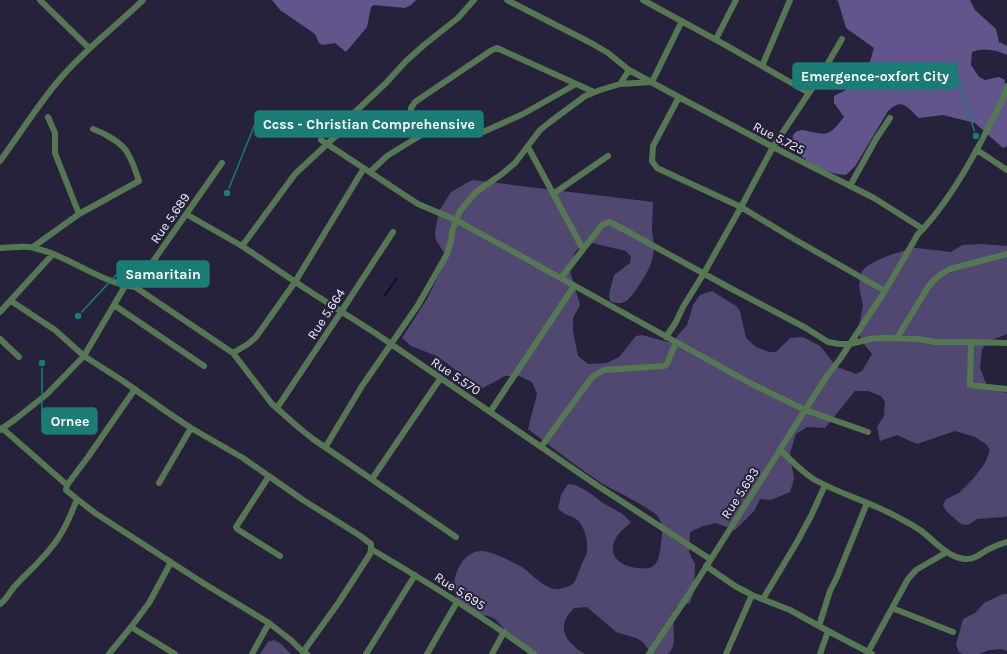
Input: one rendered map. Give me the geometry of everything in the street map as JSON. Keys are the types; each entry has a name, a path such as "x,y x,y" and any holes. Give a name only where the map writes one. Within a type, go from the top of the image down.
{"street":[{"path":"40,0 89,48"},
{"path":"0,161 37,108 60,79 89,48 143,0"},
{"path":"242,246 295,174 338,134 354,113 386,83 406,61 458,18 474,0"},
{"name":"Rue 5.725","path":"507,0 593,44 608,53 629,70 679,97 874,198 923,229"},
{"path":"643,0 716,39 809,93"},
{"path":"716,39 736,0"},
{"path":"762,66 790,0"},
{"path":"326,446 362,386 418,306 447,254 452,232 460,211 476,192 515,163 540,130 585,96 620,84 652,82 682,21"},
{"path":"666,337 704,274 773,147 809,93 842,39"},
{"path":"421,134 411,113 411,108 415,102 497,48 594,92"},
{"path":"620,84 629,70"},
{"path":"370,172 387,156 421,134 451,129 473,133 483,132 523,114 576,84"},
{"path":"850,344 885,291 918,234 934,216 959,182 1001,103 1007,86"},
{"path":"679,97 653,146 652,161 658,168 741,207 885,291"},
{"path":"48,117 54,133 56,152 79,214"},
{"path":"850,186 876,139 890,118"},
{"path":"33,247 79,214 139,181 128,153 122,146 100,131 92,128"},
{"path":"321,140 418,204 456,220 750,383 805,410 868,432"},
{"path":"528,147 583,249"},
{"path":"977,150 1007,170"},
{"path":"553,194 608,156"},
{"name":"Rue 5.689","path":"135,287 222,163"},
{"path":"233,353 256,337 296,282 364,168"},
{"name":"Rue 5.570","path":"186,214 242,246 604,490 710,559"},
{"path":"561,278 602,224 609,222 806,328 828,342 850,344 870,339 897,338 936,342 1007,343"},
{"name":"Rue 5.664","path":"277,408 393,232"},
{"path":"0,248 33,247 53,254 107,280 125,286 135,287 233,353 272,404 313,439 326,446 456,537"},
{"path":"0,312 53,254"},
{"path":"897,338 928,287 941,274 950,269 1007,254"},
{"path":"67,485 1,429 47,394 84,356 125,286"},
{"path":"490,412 574,286"},
{"path":"11,301 54,330 84,356 191,428 243,458 269,476 236,527 237,530 280,556"},
{"path":"114,305 204,366"},
{"path":"0,339 19,357"},
{"path":"541,447 592,377 604,370 664,366 667,364 676,342"},
{"path":"971,342 970,385 1007,389"},
{"name":"Rue 5.693","path":"649,654 827,376 850,344"},
{"path":"372,479 440,379"},
{"path":"135,389 67,485 66,490 95,513 203,583 269,623 305,653 370,554 371,549"},
{"path":"159,483 191,428"},
{"path":"780,450 814,479 885,510 920,530 947,552 956,556 968,560 1007,542"},
{"name":"Rue 5.695","path":"269,476 303,500 359,535 371,544 371,549 415,575 504,632 534,654"},
{"path":"762,599 797,542 825,485"},
{"path":"0,604 12,588 57,540 70,518 77,500"},
{"path":"819,626 830,591 867,503"},
{"path":"706,566 752,596 790,610 870,653 908,579 916,570 947,552"},
{"path":"110,654 149,602 171,562"},
{"path":"366,654 415,575"},
{"path":"726,654 752,596"},
{"path":"427,654 457,602"},
{"path":"892,608 953,632"},
{"path":"252,654 269,623"},
{"path":"131,627 174,654"},
{"path":"820,654 828,631"},
{"path":"492,654 504,632"}],"shaded area":[{"path":"272,0 416,0 405,8 374,5 371,7 367,27 346,52 335,43 322,45 319,43 315,34 280,10"},
{"path":"836,0 970,0 975,10 996,29 999,42 1007,46 1007,55 990,50 976,50 972,52 971,65 979,77 985,80 999,77 1005,80 1004,93 1007,96 1007,146 1003,148 975,123 943,115 919,118 908,107 901,104 888,111 856,165 846,175 823,169 800,155 795,149 793,142 794,135 800,130 822,134 830,132 834,129 844,117 834,103 834,96 848,89 869,65 874,48 846,28 838,1"},
{"path":"472,180 653,202 652,230 654,252 648,270 642,280 632,295 624,302 618,303 610,301 609,294 614,275 630,263 631,257 626,251 592,243 580,247 575,252 570,271 580,305 573,318 573,331 578,356 588,364 607,363 619,357 636,336 642,335 668,342 674,340 687,325 693,305 700,295 712,291 736,306 740,311 746,338 756,347 769,352 776,352 790,338 803,337 820,346 837,367 856,374 862,371 872,354 863,343 858,331 863,305 859,285 862,271 867,266 890,255 916,248 951,252 962,245 982,244 1007,246 1007,334 989,341 982,349 980,368 987,386 1007,393 1007,516 977,519 968,525 961,524 946,511 943,505 946,499 959,493 973,479 985,463 990,450 986,444 975,437 955,431 917,444 897,435 880,441 877,427 884,416 885,402 881,396 868,391 855,391 825,428 807,427 796,434 790,453 794,479 790,492 771,500 760,499 754,511 735,530 716,523 703,526 690,532 689,552 695,564 694,591 690,603 676,607 673,613 674,640 670,652 667,654 651,653 643,642 636,638 616,632 587,607 574,608 568,615 564,628 565,634 572,644 585,654 531,654 524,650 495,619 489,616 473,613 458,601 454,586 455,577 458,569 468,556 475,552 483,551 497,555 520,566 542,583 553,589 559,589 573,584 586,555 587,543 582,525 574,517 563,513 558,508 561,495 568,484 575,485 587,491 603,503 621,513 631,522 619,534 613,544 614,555 626,565 637,568 646,568 652,567 656,564 660,554 662,526 659,518 653,512 600,482 528,429 537,394 532,382 519,376 505,376 481,389 437,356 411,346 402,338 427,299 444,264 444,253 436,240 435,233 439,211 451,192"},
{"path":"1003,594 1007,594 1007,651 1002,649 989,650 979,654 963,654 959,652 956,645 963,619 975,613 984,603"},
{"path":"274,640 280,643 291,654 260,654 268,642"}],"waterway":[{"path":"385,295 397,278"}],"place":[{"name":"Emergence-oxfort City","path":"976,136"},
{"name":"Ccss - Christian Comprehensive","path":"227,193"},
{"name":"Samaritain","path":"78,316"},
{"name":"Ornee","path":"42,363"}]}
